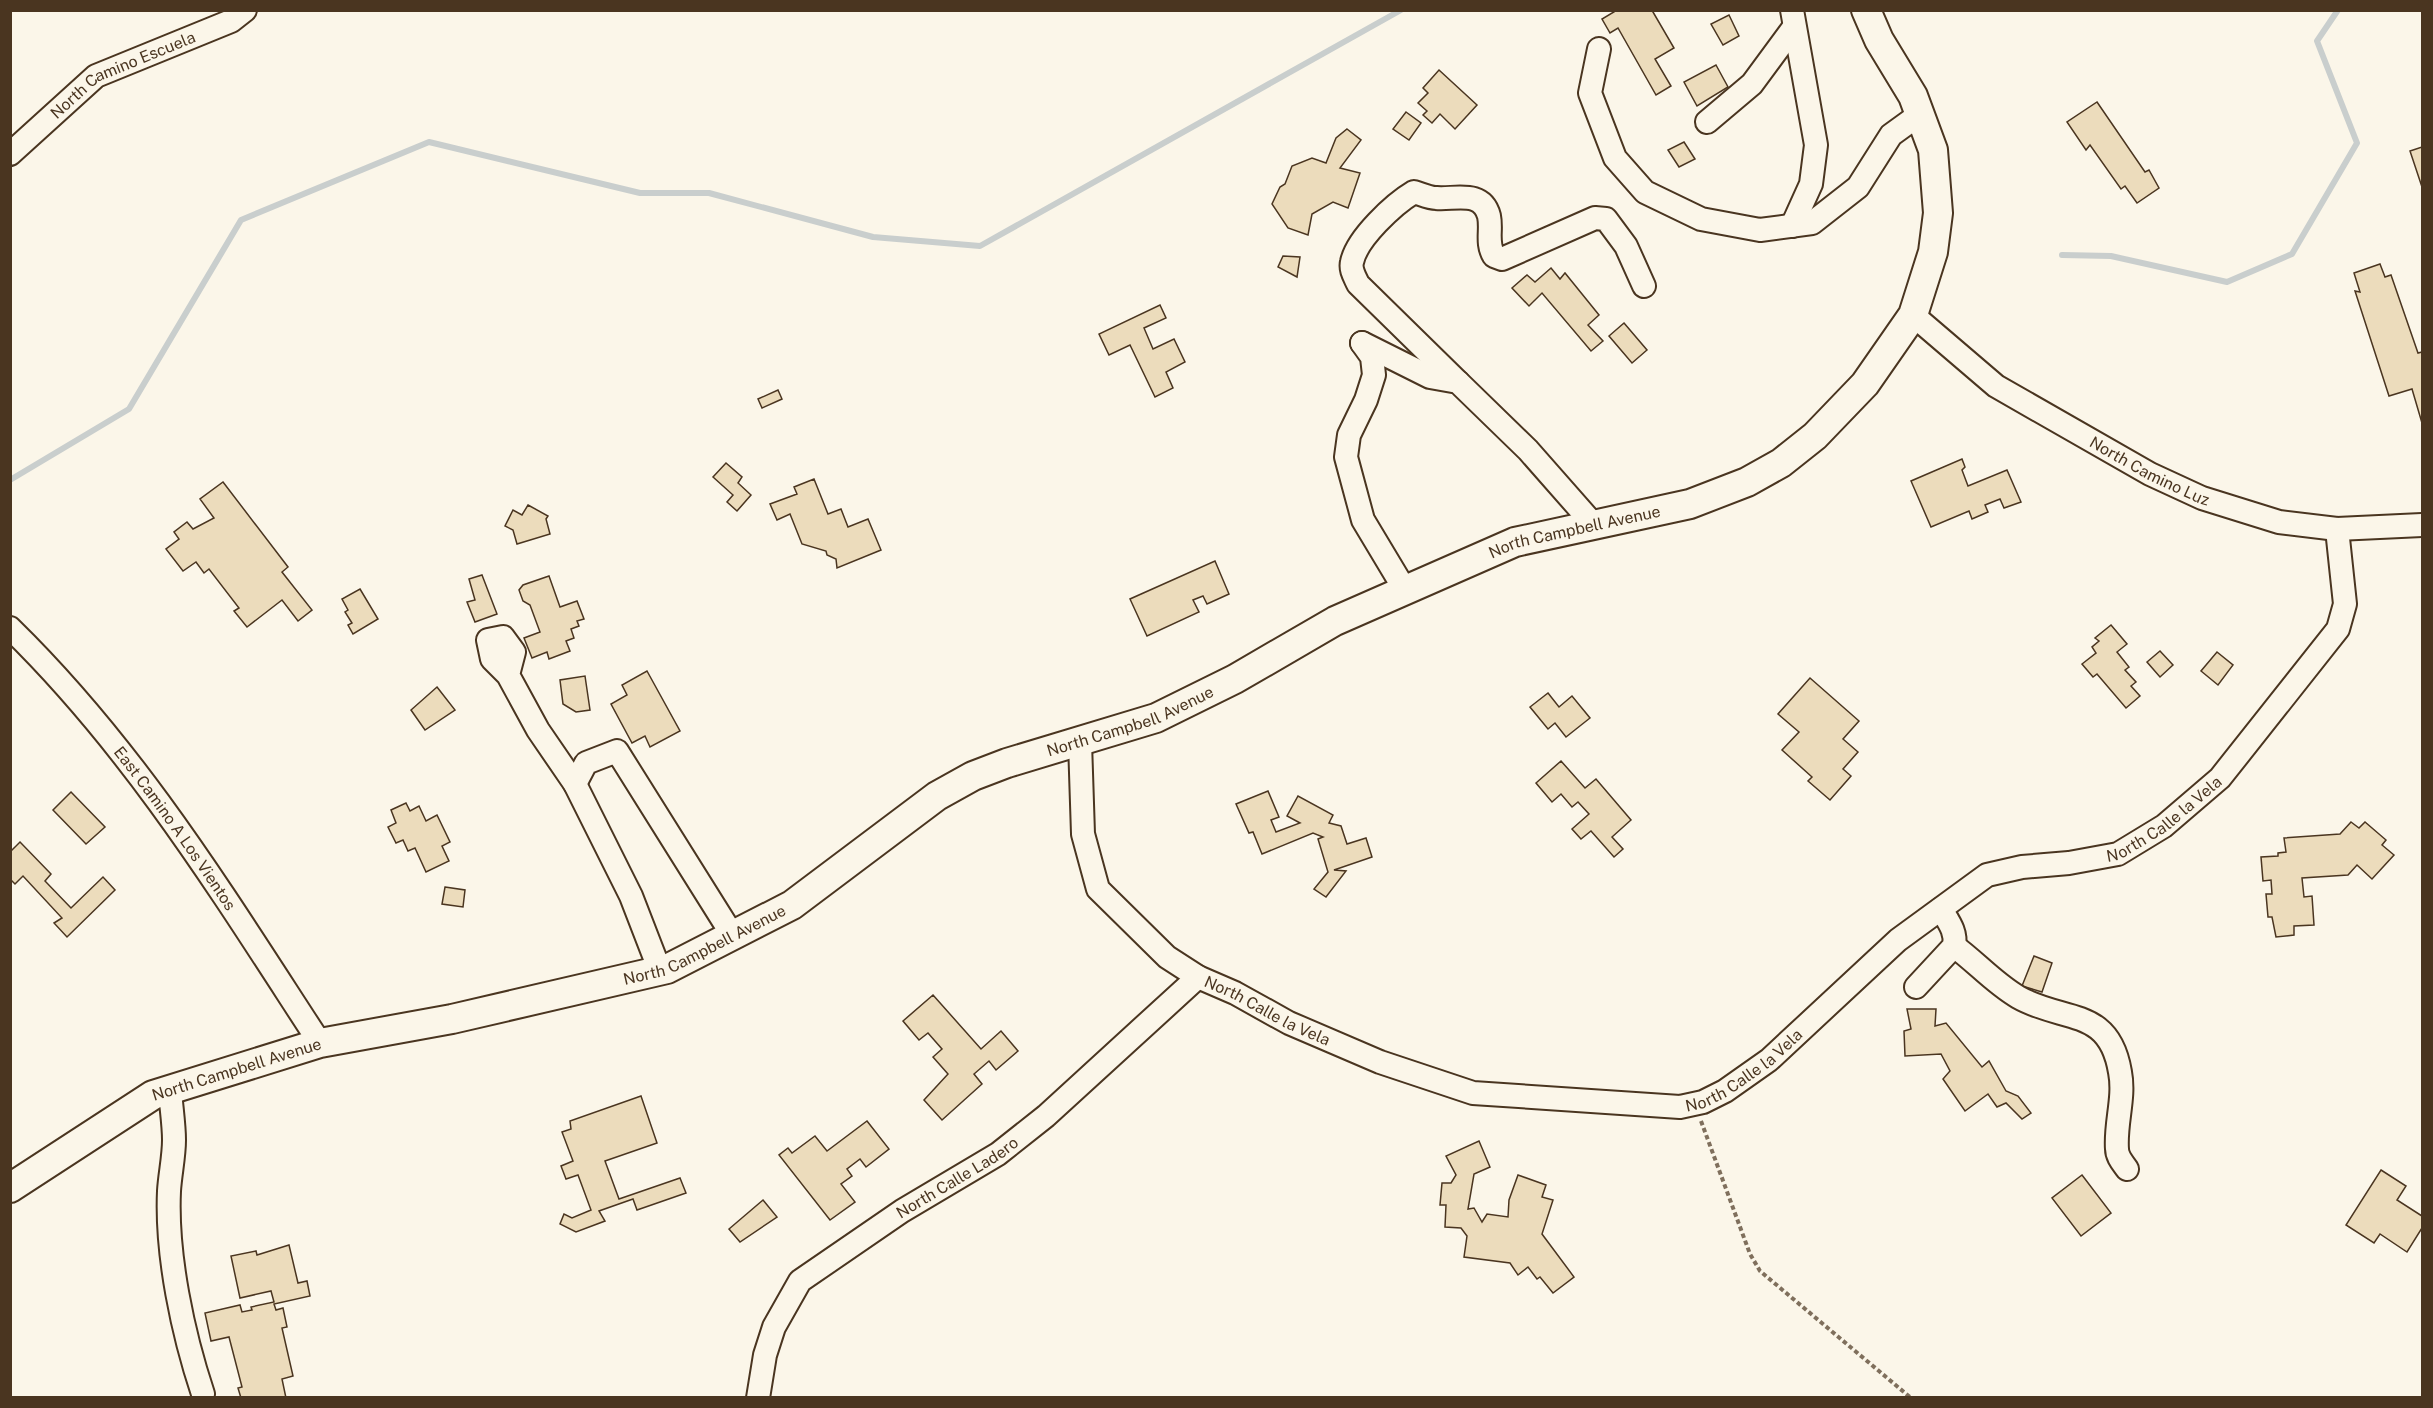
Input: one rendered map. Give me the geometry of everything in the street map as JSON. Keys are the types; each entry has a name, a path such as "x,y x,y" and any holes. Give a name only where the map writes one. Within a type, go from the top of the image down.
{"main road":[{"name":"North Campbell Avenue","path":"10,1188 153,1095 320,1043 452,1019 660,971 792,905 946,791 973,776 1007,763 1156,718 1235,679 1335,621 1515,542 1690,504 1747,482 1781,463 1815,436 1865,384 1913,315 1933,252 1938,213 1933,150 1913,96 1879,40 1866,10"}],"street":[{"name":"North Camino Escuela","path":"10,154 96,76 231,21 244,10"},
{"path":"1792,226 1811,184 1816,145 1793,19"},
{"path":"1707,122 1752,84 1793,19"},
{"path":"1599,49 1590,93 1615,158 1645,192 1701,219 1760,230 1812,223 1858,187 1891,135 1920,114"},
{"path":"1594,525 1528,450 1359,284 1352,273 1352,261 1364,241 1395,203 1414,192 1437,199 1463,195 1481,204 1489,215 1489,249 1494,256 1502,259 1595,218 1606,219 1626,246 1644,286"},
{"name":"North Camino Luz","path":"1913,315 1996,386 2150,474 2202,498 2279,522 2337,529 2422,525"},
{"path":"1405,590 1363,520 1346,457 1349,435 1366,400 1374,375 1372,357 1362,343 1430,377 1458,382"},
{"name":"North Calle la Vela","path":"1080,742 1083,834 1098,889 1167,957 1198,977 1235,993 1289,1023 1380,1062 1473,1093 1680,1107 1694,1104 1725,1091 1769,1060 1898,940 1987,875 2022,867 2069,863 2118,854 2164,826 2220,778 2338,629 2345,604 2337,529"},
{"name":"East Camino A Los Vientos","path":"10,628 60,676 126,755 196,853 320,1043"},
{"path":"508,675 538,730 574,784 631,896 660,971"},
{"path":"574,784 586,763 617,751 733,936"},
{"path":"1916,987 1954,946 1953,930 1941,909"},
{"path":"1954,946 2019,997 2050,1011 2084,1019 2099,1027 2107,1035 2113,1044 2120,1070 2123,1094 2117,1149 2127,1169"},
{"name":"North Calle Ladero","path":"758,1398 765,1355 774,1327 800,1281 902,1211 998,1154 1046,1116 1198,977"},
{"path":"170,1090 174,1140 169,1191 172,1238 181,1313 191,1359 203,1395"}],"path":[{"path":"1694,1104 1750,1254 1760,1271 1911,1398"}],"building":[{"path":"1617,10 1655,10 1653,12 1674,48 1655,59 1671,86 1656,95 1618,28 1610,33 1602,19"},
{"path":"1729,15 1739,36 1723,45 1711,24"},
{"path":"1716,65 1728,87 1697,106 1684,82"},
{"path":"1439,70 1477,105 1455,129 1440,114 1432,123 1423,115 1427,111 1418,103 1428,93 1423,88"},
{"path":"2097,102 2145,172 2149,170 2159,188 2137,203 2125,186 2121,189 2090,145 2086,150 2067,122"},
{"path":"1406,112 1421,123 1409,140 1393,129"},
{"path":"1347,129 1361,140 1340,168 1360,173 1348,208 1333,202 1312,214 1308,235 1288,228 1272,204 1280,187 1285,184 1292,166 1312,158 1326,163 1336,138"},
{"path":"1684,142 1695,159 1679,167 1668,150"},
{"path":"2422,147 2422,187 2410,151"},
{"path":"1283,256 1300,257 1297,277 1278,267"},
{"path":"2380,264 2385,277 2391,275 2418,353 2422,352 2422,423 2412,389 2389,396 2355,291 2360,292 2354,273"},
{"path":"1551,268 1560,279 1565,273 1599,315 1588,325 1603,341 1591,351 1542,293 1529,306 1512,288 1527,275 1535,282"},
{"path":"1160,305 1166,318 1144,328 1153,349 1174,339 1185,362 1166,372 1173,388 1155,397 1130,345 1109,355 1099,334"},
{"path":"1624,323 1647,350 1632,363 1609,336"},
{"path":"778,390 782,399 762,408 758,399"},
{"path":"1962,459 1965,467 1962,470 1968,486 2007,470 2021,502 2004,508 2000,499 1985,505 1988,512 1972,519 1969,511 1931,527 1911,481"},
{"path":"726,463 742,477 738,483 751,495 737,511 727,502 733,495 713,477"},
{"path":"814,479 828,514 841,509 848,527 868,519 881,550 837,568 836,559 827,555 826,551 802,544 790,514 777,520 770,504 797,494 794,487"},
{"path":"223,482 288,567 282,572 312,610 298,621 282,600 247,627 234,611 239,608 209,569 204,573 196,562 183,571 166,549 179,539 174,532 187,522 193,529 214,518 200,499"},
{"path":"528,505 548,516 546,519 550,534 517,544 513,530 505,526 513,510 522,515"},
{"path":"1215,561 1229,594 1207,604 1203,596 1193,600 1199,612 1147,636 1130,599"},
{"path":"482,575 497,614 475,622 467,602 475,600 469,579"},
{"path":"549,576 560,607 577,601 584,619 577,621 579,626 571,629 574,638 566,641 570,651 549,659 547,652 532,658 524,638 540,632 530,605 523,601 519,590 523,585"},
{"path":"360,589 378,619 353,634 348,625 352,623 345,612 348,610 342,599"},
{"path":"2111,625 2127,644 2117,652 2129,667 2125,670 2136,682 2131,686 2140,696 2126,708 2097,674 2093,677 2082,664 2096,653 2092,647 2099,641 2095,638"},
{"path":"2160,651 2173,665 2160,677 2147,662"},
{"path":"2217,652 2233,665 2218,685 2201,671"},
{"path":"647,671 680,731 650,747 645,736 632,743 611,704 627,695 622,685"},
{"path":"585,676 590,710 576,712 563,704 560,680"},
{"path":"1810,678 1859,721 1843,739 1858,752 1843,769 1851,776 1830,800 1808,781 1812,777 1782,750 1799,732 1778,714"},
{"path":"437,687 455,710 425,730 411,710"},
{"path":"1548,693 1559,707 1572,696 1590,718 1566,737 1555,723 1548,729 1530,707"},
{"path":"1561,761 1585,788 1596,779 1631,820 1612,837 1623,849 1614,857 1591,831 1581,839 1572,829 1589,814 1578,802 1572,807 1561,794 1552,802 1536,783"},
{"path":"1268,791 1279,817 1271,820 1276,832 1300,823 1287,816 1298,796 1333,815 1329,823 1341,826 1347,844 1366,838 1372,857 1334,870 1346,871 1326,897 1314,889 1328,872 1318,839 1323,837 1313,833 1262,854 1253,832 1249,833 1236,804"},
{"path":"71,792 105,827 86,844 53,810"},
{"path":"406,803 410,811 419,806 426,821 437,815 450,842 442,846 449,861 426,872 415,848 408,851 403,840 396,843 388,827 396,823 391,810"},
{"path":"2351,822 2359,828 2365,822 2386,840 2382,845 2394,855 2372,879 2357,865 2348,875 2302,878 2304,897 2312,896 2314,925 2294,926 2294,935 2276,937 2272,917 2268,917 2266,894 2272,894 2271,880 2263,881 2261,857 2278,856 2278,853 2286,852 2284,838 2340,834"},
{"path":"20,842 51,874 45,881 71,908 103,877 115,890 67,937 54,923 62,918 23,876 15,884 10,879 10,852"},
{"path":"445,887 465,890 463,907 442,904"},
{"path":"2034,956 2052,963 2042,992 2022,986"},
{"path":"933,995 981,1049 1001,1031 1018,1051 996,1070 989,1061 974,1074 982,1084 942,1120 924,1100 948,1074 933,1057 942,1049 928,1033 919,1040 903,1021"},
{"path":"1907,1009 1936,1009 1935,1026 1946,1023 1982,1067 1989,1061 2006,1091 2018,1096 2031,1113 2022,1119 2006,1103 1997,1107 1988,1094 1965,1111 1943,1079 1950,1071 1941,1054 1905,1056 1904,1031 1911,1029"},
{"path":"641,1096 657,1143 605,1161 619,1199 680,1178 686,1193 637,1210 633,1199 599,1211 605,1221 576,1232 560,1224 564,1214 572,1218 591,1210 578,1175 566,1179 561,1166 573,1161 562,1132 571,1129 570,1121"},
{"path":"867,1121 889,1149 866,1167 860,1159 847,1169 852,1176 841,1184 855,1202 830,1220 779,1155 788,1148 792,1153 815,1136 827,1151"},
{"path":"1479,1141 1490,1167 1474,1174 1468,1209 1474,1208 1482,1222 1487,1214 1508,1217 1509,1200 1518,1175 1546,1185 1542,1197 1553,1200 1542,1234 1574,1277 1553,1293 1540,1277 1537,1279 1528,1267 1518,1275 1510,1263 1464,1257 1467,1236 1461,1228 1445,1227 1446,1205 1440,1205 1442,1183 1451,1183 1456,1175 1446,1156"},
{"path":"2381,1170 2406,1186 2397,1200 2422,1216 2422,1228 2407,1252 2380,1234 2374,1243 2346,1225"},
{"path":"2082,1175 2111,1213 2081,1236 2052,1198"},
{"path":"763,1200 777,1217 740,1242 729,1229"},
{"path":"289,1245 298,1283 307,1281 310,1296 274,1304 276,1310 283,1308 287,1327 282,1328 293,1376 282,1379 286,1398 241,1398 238,1388 242,1387 229,1337 211,1341 205,1313 240,1305 242,1312 252,1310 251,1307 274,1302 271,1291 240,1298 231,1256 256,1251 257,1255"}],"waterway":[{"path":"10,480 129,409 241,220 429,142 640,193 709,193 873,237 980,246 1401,10"},
{"path":"2062,255 2111,256 2227,282 2292,254 2357,143 2317,41 2338,10"}]}
